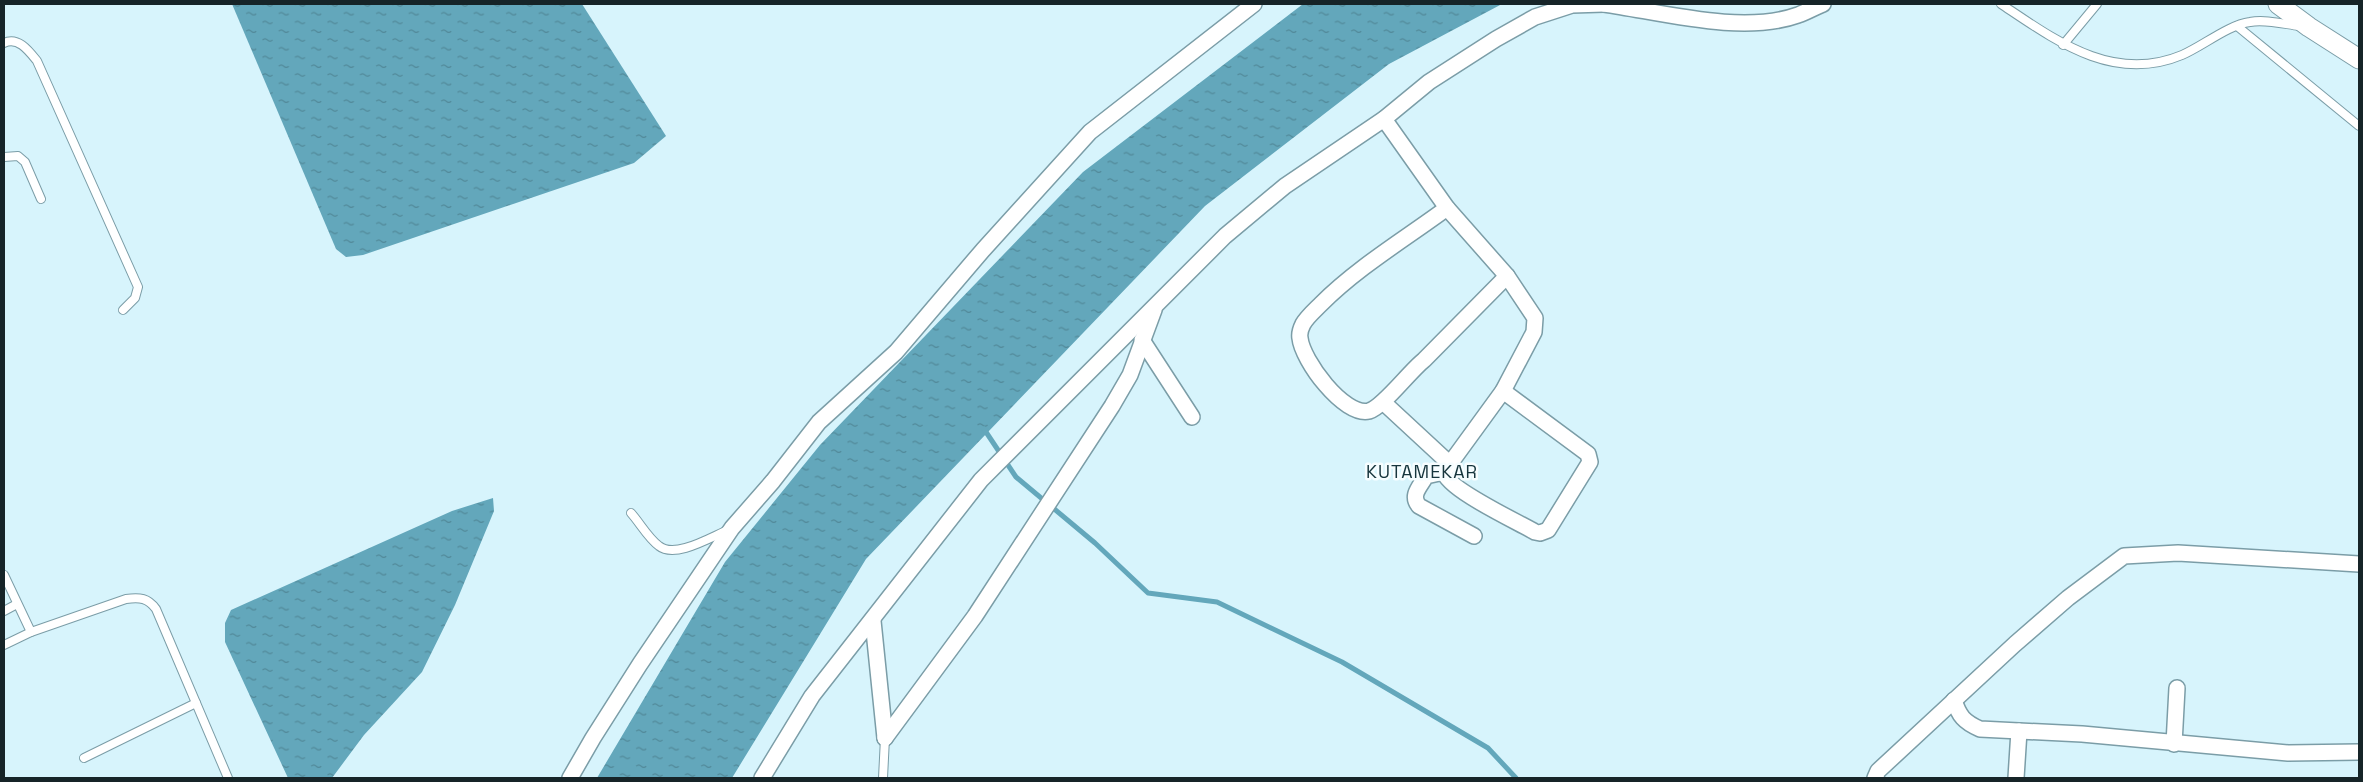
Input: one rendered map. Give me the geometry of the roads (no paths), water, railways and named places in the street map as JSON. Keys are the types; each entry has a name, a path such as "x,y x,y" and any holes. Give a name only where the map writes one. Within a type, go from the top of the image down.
{"street":[{"path":"570,778 640,664 732,528 773,481 819,422 896,352 983,250 1090,132 1254,4"},
{"path":"762,778 812,696 981,480 1225,236 1285,186 1384,119 1429,82 1496,39 1535,17 1572,6 1604,4 1680,17 1762,22 1797,15 1823,4"},
{"path":"2278,4 2309,27 2359,59"},
{"path":"1384,119 1447,208 1507,276 1535,318 1534,332 1503,391 1447,468 1446,479 1490,508 1540,533 1548,530 1590,462 1590,458 1588,454 1503,391"},
{"path":"1447,208 1339,286 1304,321 1300,330 1300,339 1309,362 1324,382 1346,405 1358,410 1368,411 1383,402 1410,371 1424,360 1507,276"},
{"path":"885,738 975,616 1130,375 1156,304"},
{"path":"1142,340 1192,417"},
{"path":"1383,402 1447,468"},
{"path":"1447,468 1426,476 1415,495 1415,501 1420,506 1474,536"},
{"path":"1875,778 1878,771 1954,700 2061,605 2124,556 2178,553 2359,564"},
{"path":"872,621 885,738"},
{"path":"2174,744 2177,688"},
{"path":"1954,700 1959,716 1969,724 1980,729 2082,734 2174,744 2288,753 2359,752"},
{"path":"2016,778 2019,731"}],"lane":[{"path":"2001,4 2063,45 2116,64 2146,64 2180,55 2237,26 2250,22 2309,27"},
{"path":"2063,45 2097,4"},
{"path":"2237,26 2359,126"},
{"path":"4,42 17,43 27,48 37,61 138,287 135,298 123,310"},
{"path":"4,157 18,156 25,162 41,199"},
{"path":"631,513 659,546 669,551 680,549 732,528"},
{"path":"4,575 31,632"},
{"path":"4,645 31,632 126,598 147,600 156,609 228,778"},
{"path":"4,611 17,604"},
{"path":"84,758 196,703"},
{"path":"883,778 885,738"}],"water":[{"path":"232,4 582,4 666,136 634,163 363,255 346,257 336,249"},
{"path":"1303,4 1502,4 1389,64 1205,206 866,559 732,778 597,778 725,562 820,445 1083,172"},
{"path":"493,498 494,511 455,605 422,672 364,735 332,778 288,778 225,642 225,623 231,610 452,511"}],"waterway":[{"path":"984,429 1016,477 1095,543 1148,593 1217,602 1342,662 1488,748 1516,778"}],"district":[{"name":"KUTAMEKAR","path":"1422,472"}]}
